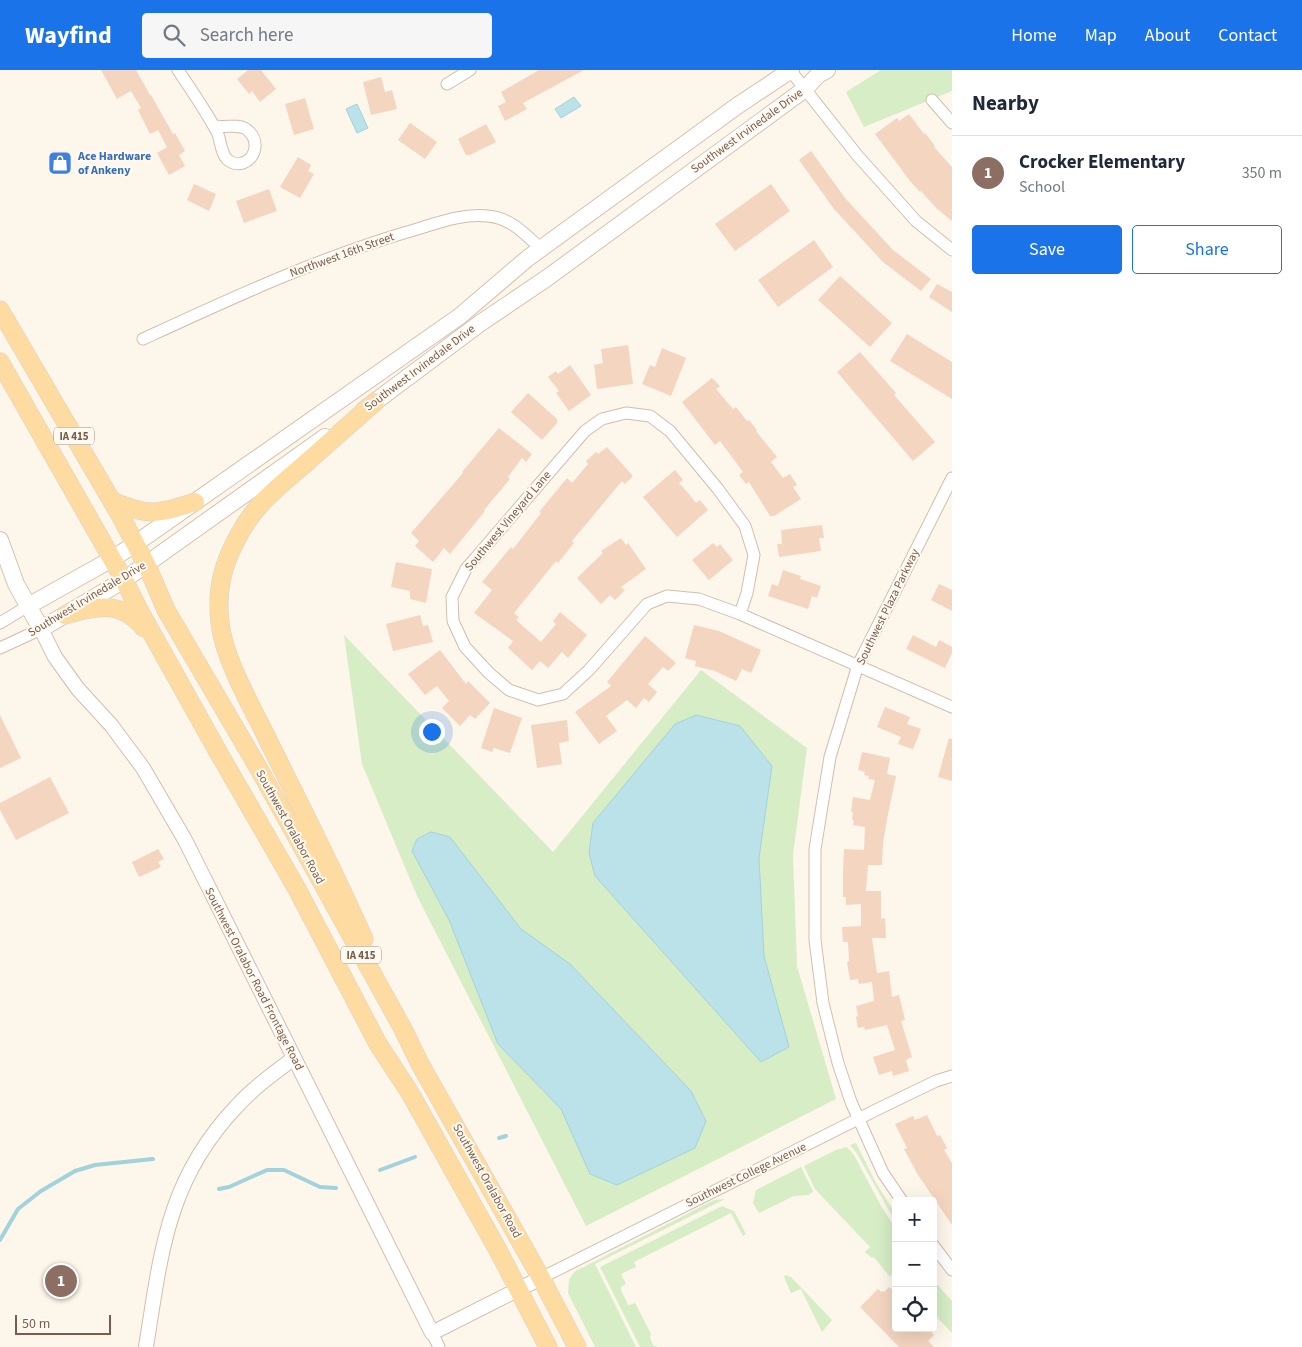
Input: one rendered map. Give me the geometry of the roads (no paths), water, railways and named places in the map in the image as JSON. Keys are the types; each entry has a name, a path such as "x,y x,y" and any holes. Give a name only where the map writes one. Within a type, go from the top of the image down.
{"main road":[{"name":"Southwest Irvinedale Drive","path":"28,606 135,544 460,316 541,249 737,106 791,70"},
{"name":"Southwest Irvinedale Drive","path":"41,629 124,580 375,402 442,351 547,278 805,89 818,75 827,70"},
{"name":"Southwest Oralabor Road","path":"0,310 112,501 146,564 166,610 259,769 403,1029 420,1064 541,1278 577,1347"},
{"name":"Southwest Oralabor Road","path":"0,362 297,889 378,1044 410,1093 499,1252 548,1347"},
{"path":"375,402 271,493 253,513 240,532 223,568 219,585 219,602 220,624 224,644 240,682 344,895 403,1029"},
{"path":"112,501 135,511 145,513 164,512 195,502"},
{"path":"0,540 16,584 41,629"},
{"path":"65,615 96,608 109,607 120,610 139,621 160,648"}],"street":[{"path":"178,70 213,125"},
{"path":"447,84 470,70"},
{"path":"791,70 857,155 916,221 952,250"},
{"path":"932,100 952,123"},
{"name":"Northwest 16th Street","path":"143,339 294,272 360,246 447,220 469,216 499,218 520,229 541,249"},
{"name":"Southwest Vineyard Lane","path":"740,614 747,593 754,555 745,526 718,488 670,431 650,416 626,413 602,419 585,431 466,569 452,597 453,621 465,647 489,673 509,690 538,700 563,694 589,670 647,604 667,596 699,599 740,614 952,707"},
{"name":"Southwest Plaza Parkway","path":"899,1197 883,1173 858,1119 838,1063 823,1003 815,940 815,848 830,757 858,665 952,478"},
{"name":"Southwest Irvinedale Drive","path":"0,624 28,606"},
{"name":"Southwest Irvinedale Drive","path":"0,648 41,629"},
{"name":"Southwest Oralabor Road Frontage Road","path":"41,629 55,657 78,689 111,726 148,776 185,840 439,1347"},
{"path":"146,1347 166,1232 186,1177 218,1128 237,1106 294,1058"},
{"name":"Southwest College Avenue","path":"541,1278 858,1119 936,1081 952,1076"},
{"path":"937,1250 952,1270"},
{"path":"432,1333 541,1278"}],"water":[{"path":"574,97 581,106 561,118 555,109"},
{"path":"357,104 368,128 357,133 346,109"},
{"path":"696,715 740,726 772,766 759,858 764,956 789,1047 761,1062 595,876 589,853 593,823 675,724"},
{"path":"431,832 450,837 521,929 570,964 691,1091 706,1121 695,1148 617,1185 590,1174 561,1109 498,1044 449,920 412,851 417,839"}],"waterway":[{"path":"499,1138 506,1136"},
{"path":"380,1170 415,1157"},
{"path":"0,1240 18,1209 41,1191 75,1171 95,1165 153,1159"},
{"path":"219,1189 229,1187 267,1170 284,1170 320,1187 336,1188"}],"place":[{"name":"Ace Hardware of Ankeny","path":"60,163"},
{"name":"Crocker Elementary","path":"61,1281"}]}
